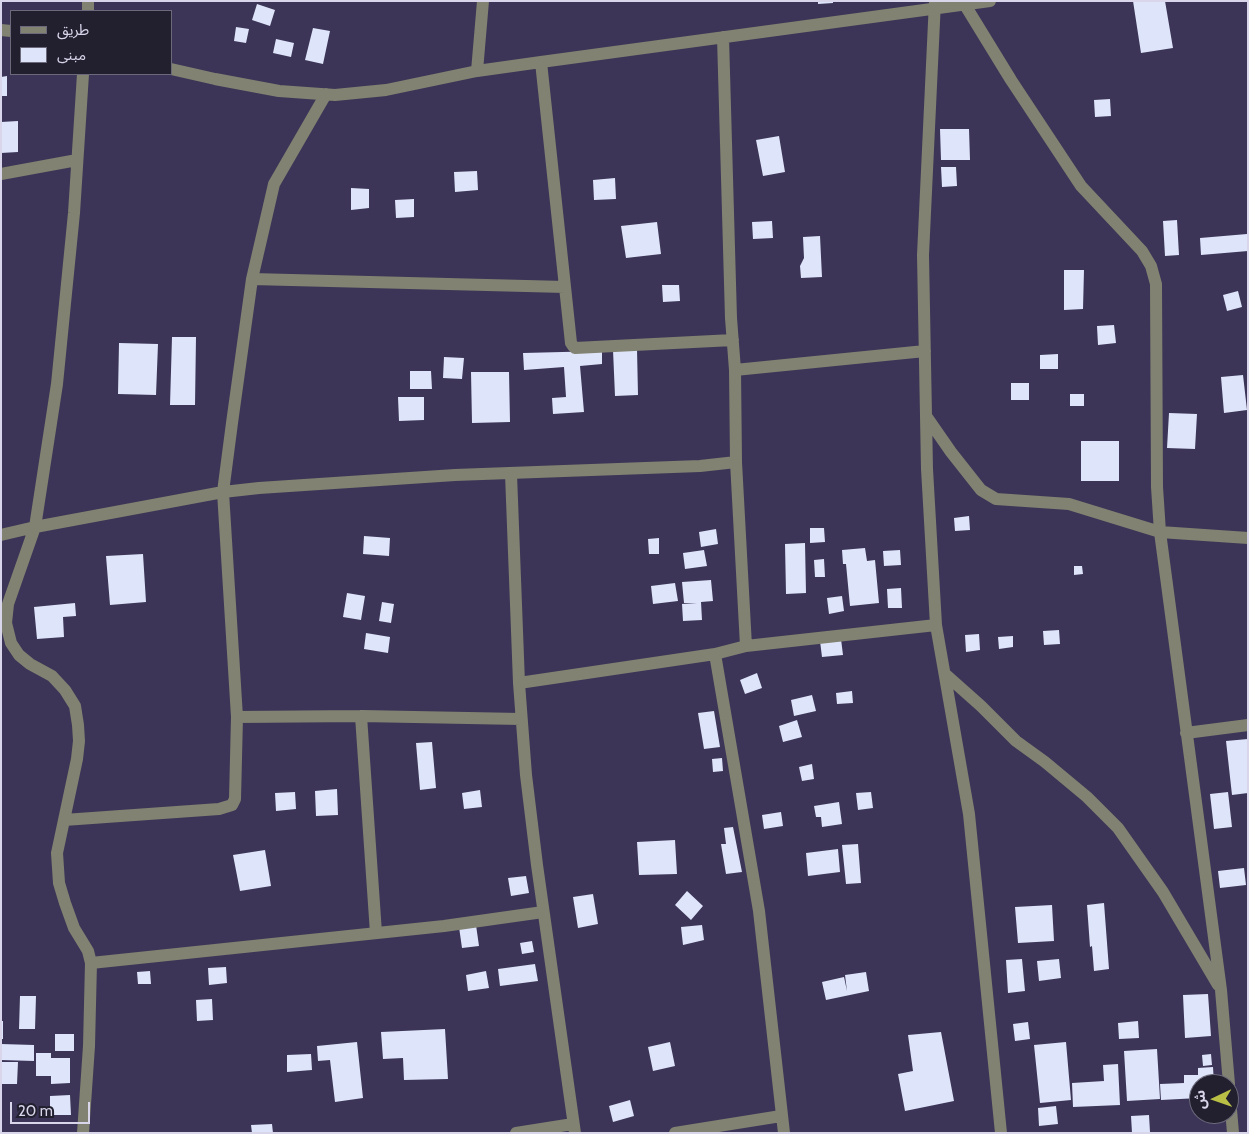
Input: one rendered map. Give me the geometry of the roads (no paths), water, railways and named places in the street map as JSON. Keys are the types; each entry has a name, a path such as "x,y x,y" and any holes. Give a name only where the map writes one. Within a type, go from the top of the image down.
{"street":[{"path":"477,71 483,1"},
{"path":"172,69 279,91 335,95 386,90 477,71 935,6 965,5 990,1"},
{"path":"965,5 1011,80 1081,186 1142,251 1151,266 1156,284 1157,487 1160,532 1221,990 1228,1074"},
{"path":"935,6 923,255 926,469 936,625 969,814 1001,1133"},
{"path":"723,37 735,370 736,462 746,646"},
{"path":"541,62 571,343 575,348 733,340"},
{"path":"83,75 57,384 35,527 8,604 6,623 11,643 19,655 30,664 52,676 65,690 75,706 79,741 77,759 57,853 59,883 74,928 88,951 91,963 89,1046 83,1133"},
{"path":"64,820 219,809 232,805 235,799 237,717 223,492 252,279 274,184 326,94"},
{"path":"1,174 77,160"},
{"path":"252,279 565,287"},
{"path":"735,370 925,351"},
{"path":"926,416 981,490 996,499 1069,504 1160,532 1248,538"},
{"path":"1,535 223,492 259,488 445,475 700,466 736,462"},
{"path":"510,474 519,683 526,775 543,912 574,1128 516,1133"},
{"path":"519,683 715,654 746,646 936,625"},
{"path":"715,654 759,911 784,1133"},
{"path":"945,674 1016,741 1088,797 1118,828 1162,892 1221,990"},
{"path":"237,717 361,716 521,720"},
{"path":"361,716 376,933"},
{"path":"1186,733 1248,725"},
{"path":"91,963 444,926 543,912"},
{"path":"675,1133 781,1116"}]}
